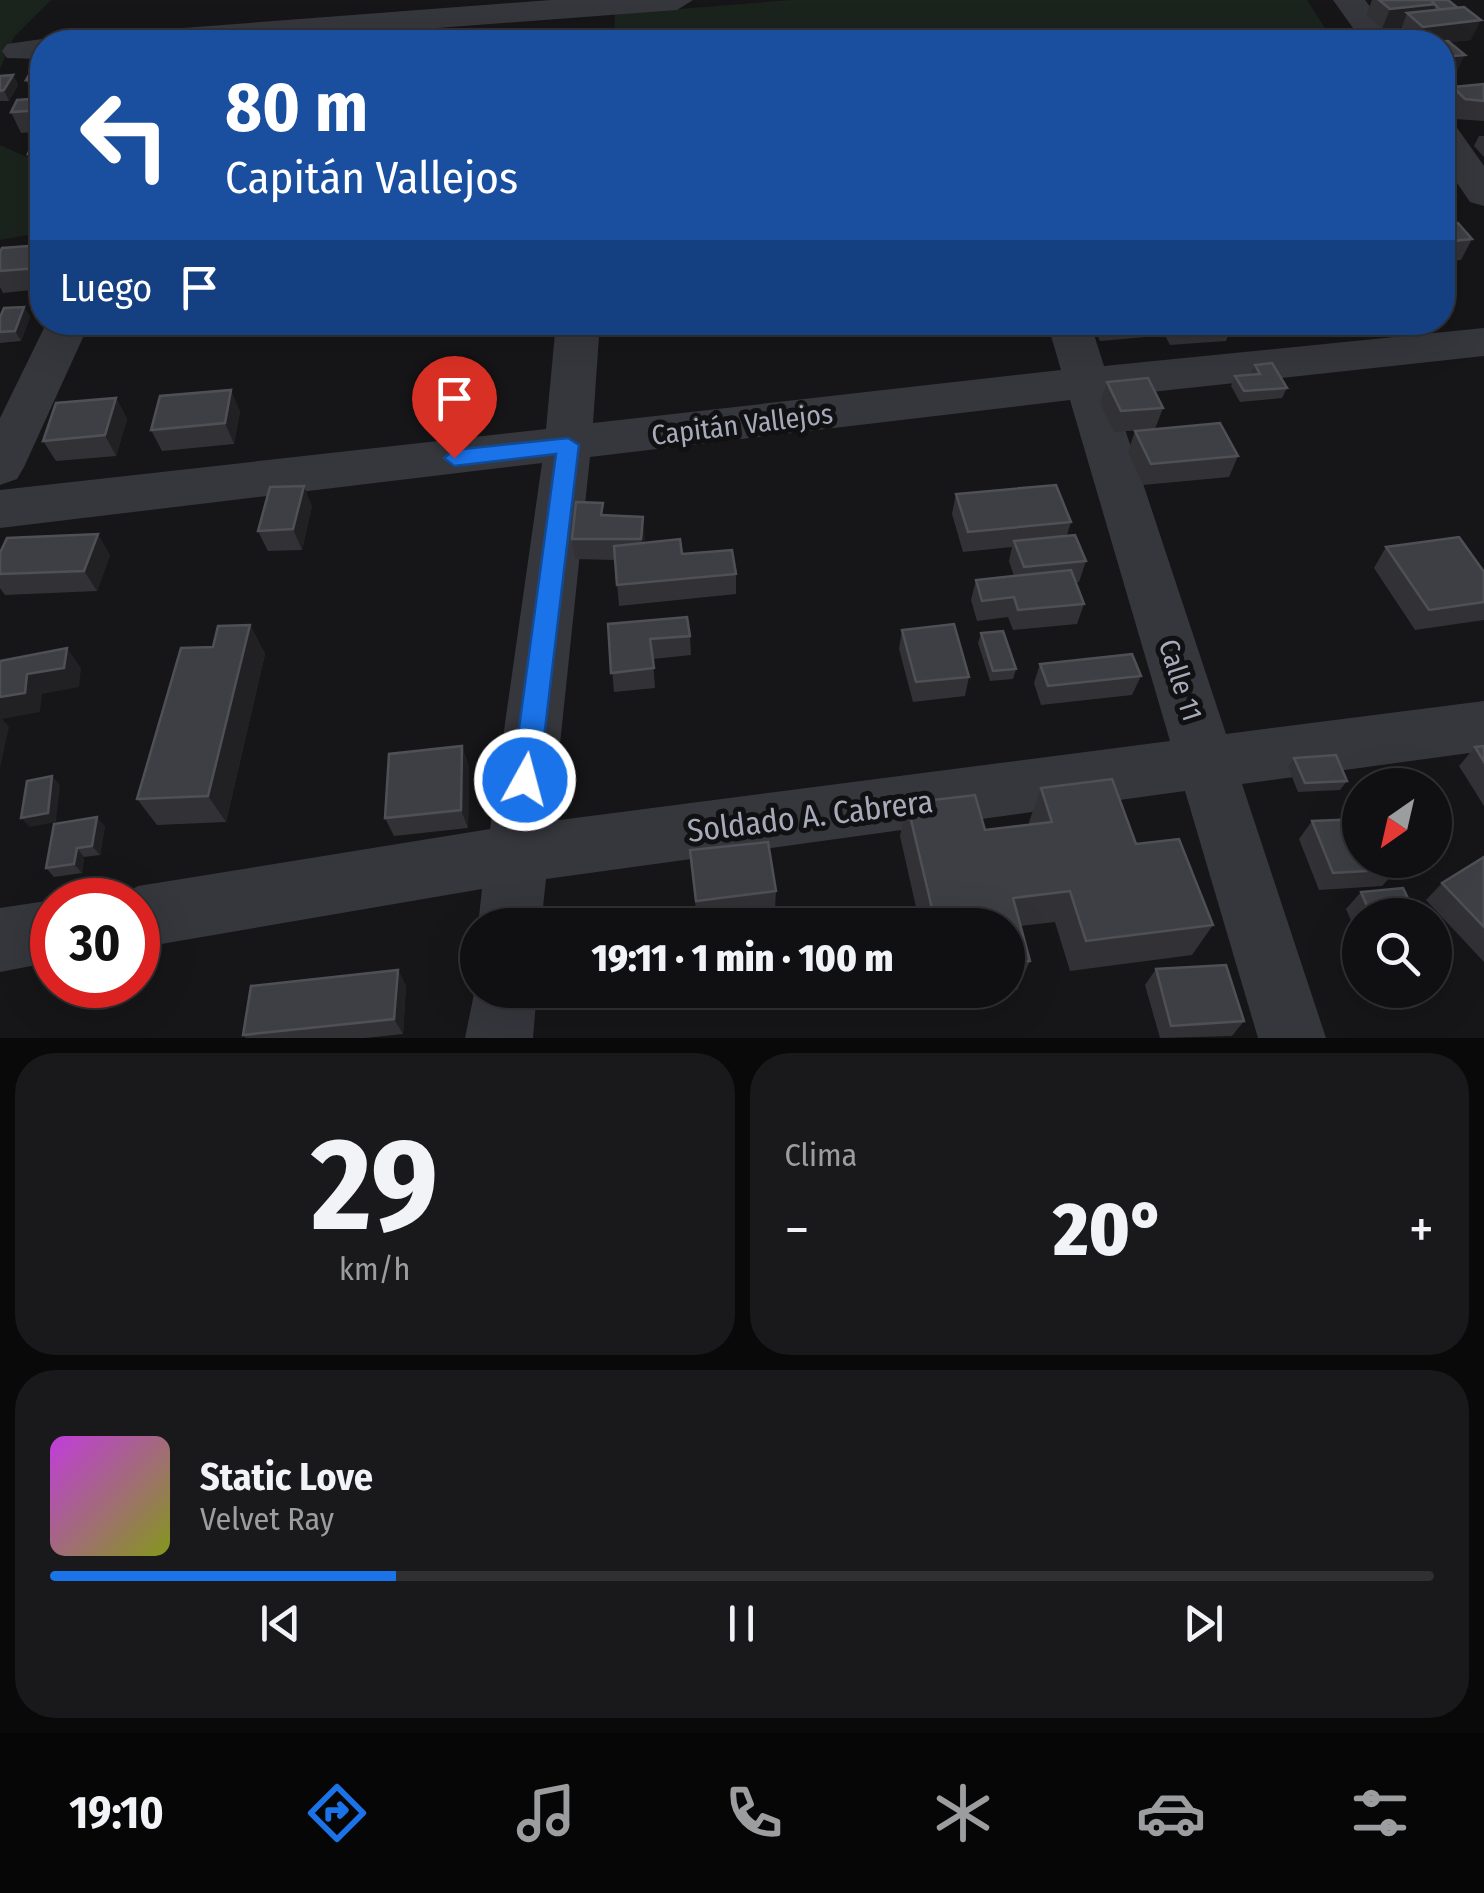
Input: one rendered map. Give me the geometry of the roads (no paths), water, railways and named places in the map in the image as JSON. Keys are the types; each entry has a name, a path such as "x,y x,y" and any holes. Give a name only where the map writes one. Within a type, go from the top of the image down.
{"street":[{"path":"318,30 678,0"},
{"path":"1348,0 1370,30"},
{"path":"601,30 602,6"},
{"path":"1455,153 1484,194"},
{"path":"0,467 63,335"},
{"path":"511,908 568,445 577,335"},
{"name":"Calle 11","path":"1072,335 1292,1038"},
{"name":"Capitán Vallejos","path":"0,509 1086,383 1484,342"},
{"name":"Soldado A. Cabrera","path":"160,913 516,854 1484,726"},
{"path":"0,940 30,935"},
{"path":"499,1038 502,1008"}]}
